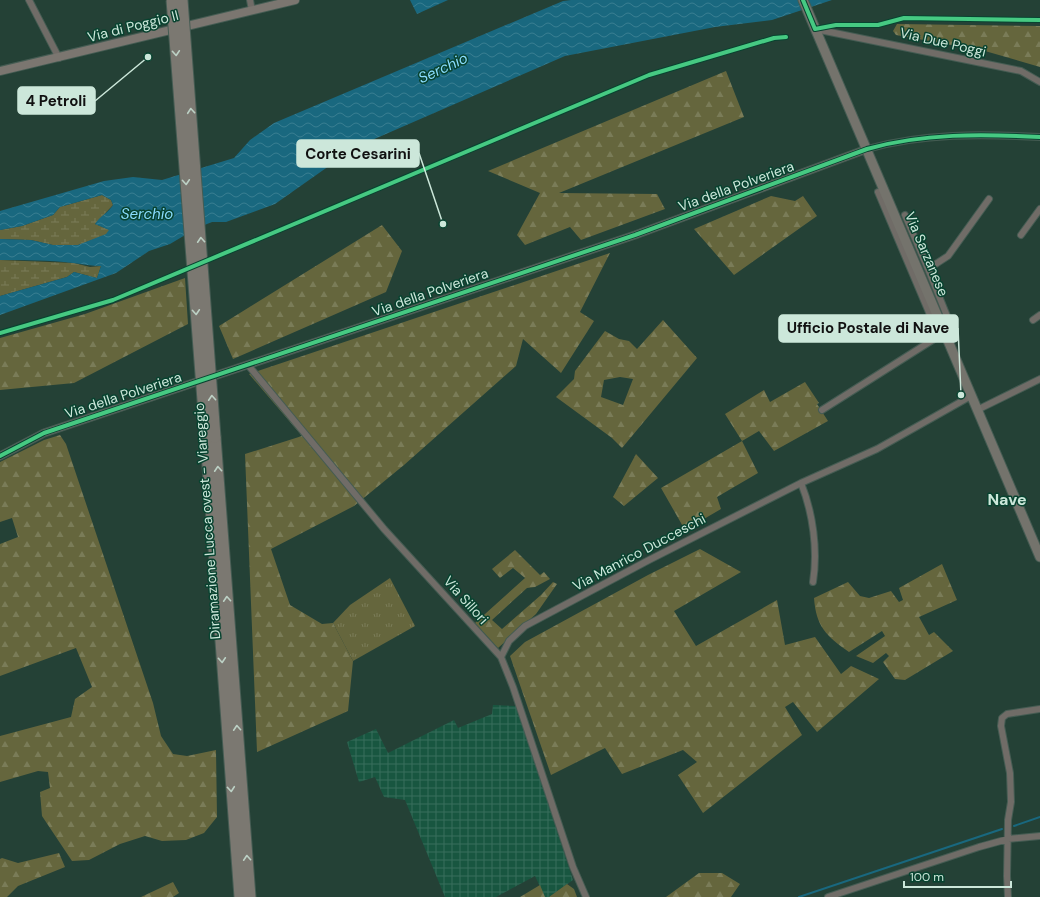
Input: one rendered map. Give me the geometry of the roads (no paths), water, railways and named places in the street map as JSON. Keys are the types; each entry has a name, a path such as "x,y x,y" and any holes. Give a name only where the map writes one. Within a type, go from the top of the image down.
{"highway":[{"name":"Diramazione Lucca ovest - Viareggio","path":"172,0 250,897"},
{"name":"Diramazione Lucca ovest - Viareggio","path":"182,0 240,897"}],"main road":[{"name":"Via di Poggio II","path":"0,71 296,0"},
{"name":"Via Sarzanese","path":"803,0 867,149 942,335 972,396 1040,557"}],"street":[{"path":"29,0 59,58"},
{"path":"250,0 252,11"},
{"name":"Via Due Poggi","path":"815,29 1020,71 1040,82"},
{"path":"867,149 887,144 944,136 993,135 1040,137"},
{"name":"Via della Polveriera","path":"0,456 44,433 635,235 867,149"},
{"path":"878,192 942,335"},
{"path":"928,269 948,256 989,199"},
{"path":"1021,235 1040,209"},
{"path":"822,410 950,329 951,325 905,215"},
{"path":"1033,320 1040,315"},
{"name":"Via Sillori","path":"248,365 384,529 500,657 513,687 573,867 586,897"},
{"path":"977,410 1040,379"},
{"name":"Via Manrico Ducceschi","path":"500,657 509,640 525,626 649,560 801,483 877,449 972,396"},
{"path":"801,483 808,500 812,525 816,565 813,582"},
{"path":"1008,897 1010,773 1001,726 1002,718 1007,714 1040,709"},
{"path":"828,897 1008,839 1040,836"}],"water":[{"path":"410,0 448,0 417,14"},
{"name":"Serchio","path":"832,0 772,20 715,27 565,56 356,147 275,204 226,222 212,222 197,228 170,244 149,251 116,273 0,315 0,296 67,277 74,272 97,278 101,266 55,261 0,260 0,239 31,240 53,245 78,245 106,234 109,230 95,224 113,205 111,200 102,195 60,207 53,215 22,226 0,230 0,211 104,181 133,177 162,180 234,158 250,140 274,123 563,1"}],"waterway":[{"path":"1014,826 1040,817"},
{"path":"799,897 1002,829"}],"place":[{"name":"4 Petroli","path":"148,57"},
{"name":"Corte Cesarini","path":"443,224"},
{"name":"Ufficio Postale di Nave","path":"961,395"}],"district":[{"name":"Nave","path":"1007,499"}]}
